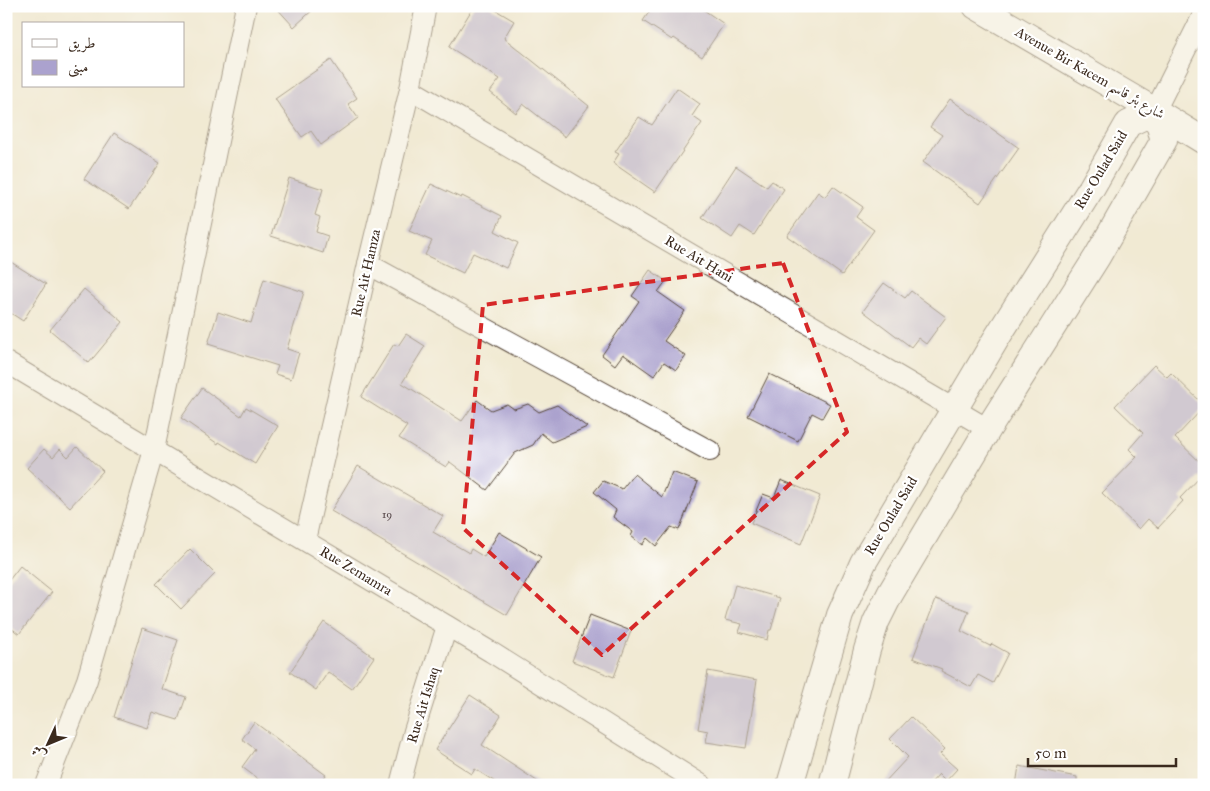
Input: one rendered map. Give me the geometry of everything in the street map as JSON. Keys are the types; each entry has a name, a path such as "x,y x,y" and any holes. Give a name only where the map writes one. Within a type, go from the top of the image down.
{"street":[{"path":"46,785 87,680 154,450 246,6"},
{"name":"Rue Ait Hamza","path":"305,540 410,89 426,6"},
{"name":"Avenue Bir Kacem شارع بئر قاسم","path":"976,6 1204,141"},
{"path":"832,785 867,650 882,609 900,575 988,429 1097,257 1164,140 1155,111 1204,12"},
{"name":"Rue Ait Hani","path":"410,89 988,429"},
{"name":"Rue Oulad Said","path":"790,785 840,615 864,563 996,339 1092,187 1128,124 1155,111"},
{"path":"368,264 710,451"},
{"name":"Rue Zemamra","path":"6,362 447,626 702,785"},
{"name":"Rue Ait Ishaq","path":"400,785 414,731 447,626"}],"highlighted area":[{"path":"783,263 847,432 602,655 463,528 483,305"}],"building":[{"path":"275,6 317,6 294,27"},
{"path":"474,6 489,6 514,21 504,38 589,106 565,137 523,104 516,113 490,92 500,79 449,47"},
{"path":"653,6 698,6 724,24 702,57 674,38 672,40 643,21"},
{"path":"331,60 357,98 348,104 358,118 321,145 311,131 302,137 275,99"},
{"path":"677,88 700,104 692,116 702,123 655,192 613,163 619,154 615,152 639,117 652,125"},
{"path":"950,99 1019,148 980,203 923,162 942,135 930,127"},
{"path":"114,133 160,163 129,209 84,179"},
{"path":"736,166 767,187 772,181 784,189 754,235 740,226 732,238 702,218"},
{"path":"289,178 323,189 315,215 320,217 316,232 328,236 323,253 271,236"},
{"path":"431,184 461,198 462,196 502,216 495,231 518,243 506,268 473,253 463,273 425,255 432,241 409,231"},
{"path":"833,186 863,207 856,217 874,230 842,275 787,236 818,192 825,197"},
{"path":"6,259 46,284 23,321 6,310"},
{"path":"650,270 666,281 658,292 685,311 664,341 686,356 676,370 664,362 654,376 623,354 615,365 602,355 639,301 632,296"},
{"path":"264,279 304,292 287,349 299,353 291,379 275,374 278,366 208,344 218,312 251,323"},
{"path":"884,283 905,298 911,291 946,317 926,344 918,338 911,347 863,311"},
{"path":"84,289 123,322 89,363 50,330"},
{"path":"406,334 425,346 402,383 462,421 477,400 491,410 507,404 514,409 528,404 539,412 557,405 587,427 552,442 541,433 533,445 515,453 487,490 450,462 446,467 399,438 407,426 361,397 394,344 398,346"},
{"path":"1154,365 1167,377 1171,373 1204,405 1175,438 1204,466 1204,473 1180,498 1183,501 1158,528 1148,519 1139,529 1102,493 1137,457 1129,449 1143,433 1115,406"},
{"path":"769,374 830,404 822,418 812,413 798,441 748,416"},
{"path":"202,388 241,416 246,407 278,426 255,464 219,442 218,444 181,418"},
{"path":"77,447 103,471 70,507 27,468 44,449 53,457 60,449 68,457"},
{"path":"358,466 443,516 433,532 469,553 471,549 484,557 499,532 541,557 507,615 331,511"},
{"path":"672,472 698,482 679,530 671,527 656,546 647,538 642,545 631,536 633,532 613,517 616,510 594,492 603,481 622,489 634,474 662,497"},
{"path":"781,480 820,496 801,544 751,523 763,494 774,498"},
{"path":"190,549 215,574 181,609 156,584"},
{"path":"20,566 52,592 19,634 6,624 6,584"},
{"path":"735,585 780,598 767,640 739,632 742,624 725,620"},
{"path":"936,599 969,611 961,631 1008,653 993,683 978,675 971,687 941,671 942,669 913,658"},
{"path":"590,615 631,631 614,677 572,661"},
{"path":"324,622 374,657 352,689 328,672 316,690 290,672"},
{"path":"142,628 178,640 162,689 186,697 178,720 152,712 147,728 114,717"},
{"path":"708,671 757,680 746,748 706,742 708,731 698,729"},
{"path":"470,695 501,715 482,745 543,785 500,785 475,769 472,774 435,750"},
{"path":"911,717 945,749 940,754 957,769 946,781 939,774 929,785 882,785 908,757 890,739"},
{"path":"254,722 326,775 319,785 266,785 242,767 255,749 242,739"},
{"path":"1019,766 1077,777 1077,785 1016,785"}]}
